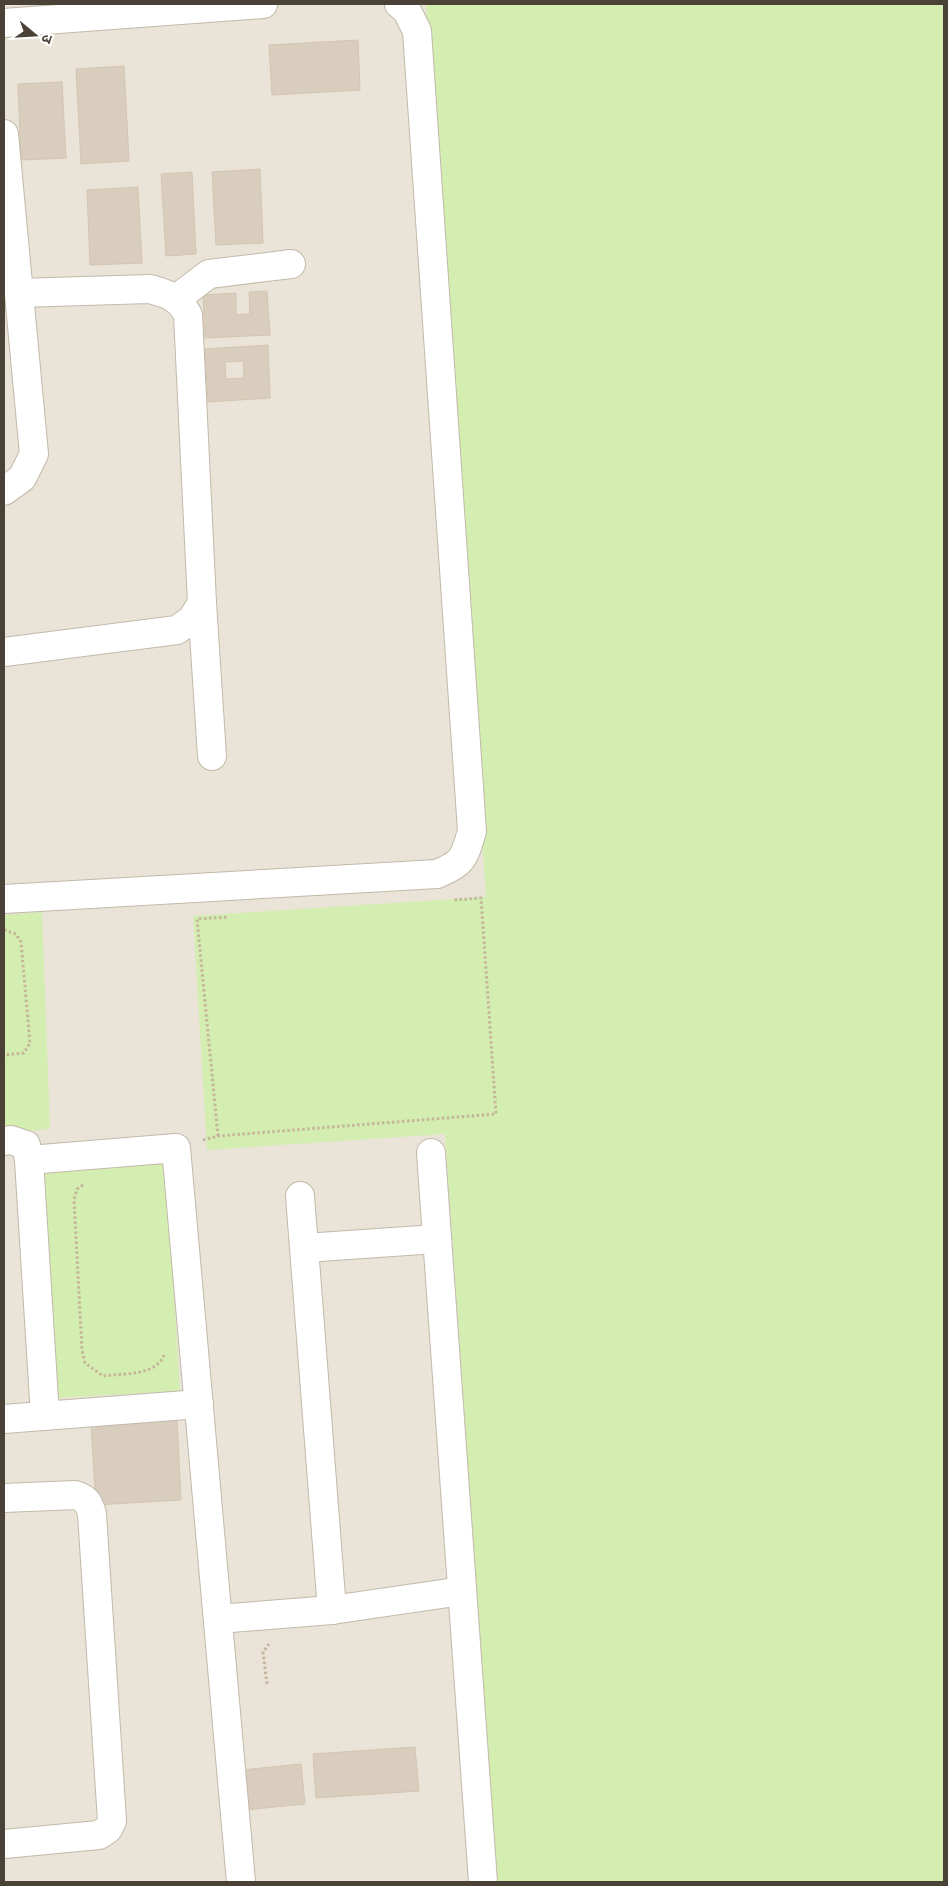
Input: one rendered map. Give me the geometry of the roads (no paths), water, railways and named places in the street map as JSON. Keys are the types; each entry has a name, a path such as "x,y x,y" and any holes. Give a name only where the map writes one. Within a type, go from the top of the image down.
{"street":[{"path":"4,23 263,4"},
{"path":"4,899 437,874 458,866 466,851 472,831 417,31 407,11 399,4"},
{"path":"4,134 34,454 22,478 4,491"},
{"path":"176,299 209,274 291,264"},
{"path":"19,293 150,289 170,295 182,303 188,315 202,603 212,756"},
{"path":"4,652 177,630 192,620 202,603"},
{"path":"4,1141 10,1140 26,1146 29,1160 45,1416"},
{"path":"29,1160 176,1148 241,1882"},
{"path":"430,1153 482,1882"},
{"path":"300,1196 332,1610"},
{"path":"305,1248 436,1238"},
{"path":"4,1419 199,1404"},
{"path":"4,1498 75,1495 82,1497 89,1503 92,1514 112,1820 108,1829 98,1835 4,1844"},
{"path":"218,1619 332,1610 462,1591"}]}
